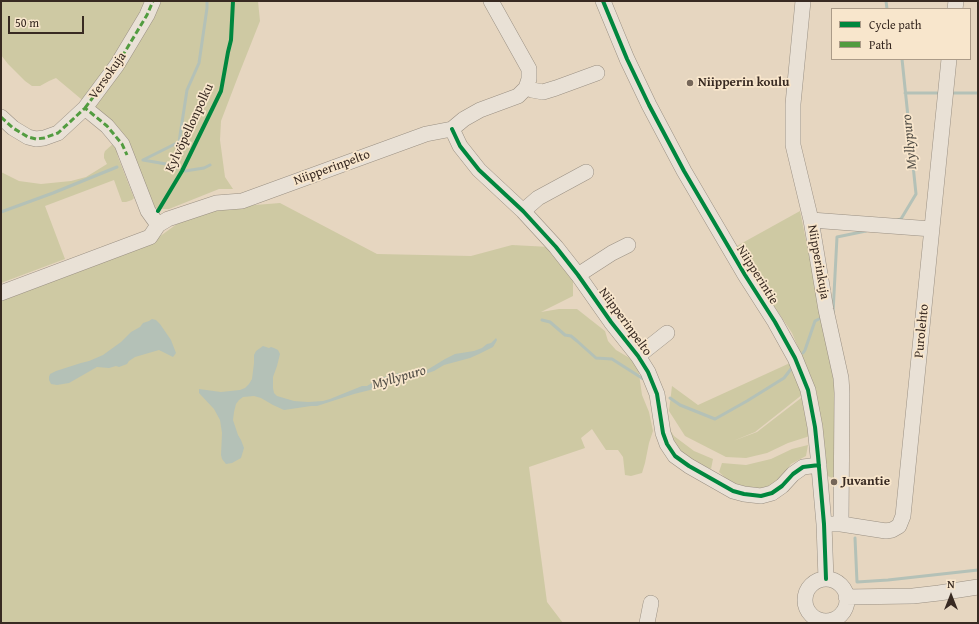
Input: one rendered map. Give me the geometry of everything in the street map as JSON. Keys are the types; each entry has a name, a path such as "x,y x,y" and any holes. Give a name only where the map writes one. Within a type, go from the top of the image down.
{"street":[{"name":"Versokuja","path":"1,117 13,128 28,137 36,139 44,138 58,133 85,108 117,65 147,15 153,1"},
{"path":"452,129 464,119 480,110 518,96 526,88 529,79 529,70 492,1"},
{"name":"Niipperintie","path":"603,1 627,59 649,105 684,171 796,358 808,390 815,427 824,524 826,579"},
{"name":"Niipperinkuja","path":"803,1 793,104 793,132 794,145 811,220 826,310 841,378 841,524"},
{"name":"Purolehto","path":"824,524 841,524 886,531 892,530 899,526 903,516 949,60"},
{"path":"526,88 543,92 597,73"},
{"name":"Versokuja","path":"85,108 107,126 122,144 148,211 158,225"},
{"name":"Niipperinpelto","path":"1,293 150,237 158,225 168,219 216,202 242,201 426,134 452,129 460,146 479,170 523,211 556,247 638,356 648,372 656,394 663,433 667,444 675,456 689,466 733,491 761,496 772,493 803,467 819,464"},
{"path":"523,211 538,198 586,172"},
{"path":"811,220 932,230"},
{"path":"578,275 612,253 628,245"},
{"path":"638,356 667,333"},
{"path":"818,580 833,580 844,590 846,597 844,610 839,616 826,622 813,616 805,604 807,590 818,580"},
{"path":"846,597 913,596 978,587"},
{"path":"647,623 651,603"}],"shaded area":[{"path":"1,1 258,1 260,21 221,121 220,140 225,177 233,189 219,189 169,209 153,208 99,114 56,78 40,86 32,86 8,64 1,55"},
{"path":"115,142 118,157 134,198 126,202 122,202 114,180 45,206 65,259 1,283 1,172 19,181 41,184 71,181 86,177 107,164 104,158 105,151"},
{"path":"280,203 377,254 471,256 512,245 550,247 573,277 573,296 541,312 559,309 577,309 605,331 608,341 616,350 633,360 638,367 642,395 649,412 653,431 642,473 631,476 625,475 623,457 618,450 606,450 592,429 581,438 585,448 529,467 547,602 563,623 1,623 1,301 148,245 181,221 218,208"},
{"path":"800,211 837,391 835,479 825,475 816,391 792,333 735,247"},
{"path":"152,319 156,320 160,324 171,340 176,353 173,357 159,350 135,357 127,364 119,367 97,367 69,383 57,385 51,384 49,380 50,374 103,355 121,342 131,332 140,327 143,323"},
{"path":"496,338 497,340 493,347 470,358 444,365 428,373 415,374 410,378 400,377 374,389 317,406 284,410 261,398 254,396 243,397 236,404 233,420 244,448 241,458 232,463 226,464 222,459 222,433 220,420 214,409 199,393 199,389 221,392 245,388 252,379 254,355 256,351 263,346 274,348 278,350 280,354 273,377 274,393 277,396 294,401 308,402 330,399 362,386 367,386 380,378 422,369 422,367 427,370 455,354 482,348"},
{"path":"790,363 803,394 755,432 733,441 757,432 805,395 810,436 788,443 767,453 746,458 726,457 685,436 669,411 672,386 698,405"},
{"path":"668,427 674,436 694,451 713,459 711,469 681,455 669,439"},
{"path":"808,445 806,456 791,464 782,477 772,486 750,490 731,483 719,472 722,463 746,465 771,459 792,449"}],"waterway":[{"path":"143,160 179,142 187,90 199,63 207,1"},
{"name":"Myllypuro","path":"886,1 887,8"},
{"name":"Myllypuro","path":"898,220 901,219 916,194 902,60"},
{"path":"905,93 937,93"},
{"path":"954,93 978,93"},
{"path":"143,160 166,164 176,168"},
{"path":"185,171 204,168 210,165"},
{"path":"1,212 117,167"},
{"name":"Myllypuro","path":"833,313 837,237 866,231"},
{"name":"Myllypuro","path":"803,353 815,321 819,319"},
{"name":"Myllypuro","path":"542,320 550,322 565,335 571,336 596,358 612,359 645,380"},
{"name":"Myllypuro","path":"670,398 680,405 715,419 784,378 791,369"},
{"path":"855,538 857,582 978,570"}],"marked path":[{"path":"85,108 117,65 147,15 153,1"},
{"path":"1,117 13,128 28,137 36,139 58,133 85,108 107,126 122,144 127,155"}],"cycle path":[{"name":"Kylvöpellonpolku","path":"158,211 182,171 221,91 231,40 233,1"},
{"path":"603,1 627,59 649,105 684,171 745,275 775,322 795,358 808,390 815,427 818,456 824,524 826,579"},
{"path":"452,129 460,146 479,170 523,211 556,247 638,356 648,372 657,394 663,433 667,444 675,456 689,466 733,491 761,496 772,493 803,467 819,465"}],"place":[{"name":"Niipperin koulu","path":"690,83"},
{"name":"Juvantie","path":"834,482"}]}
